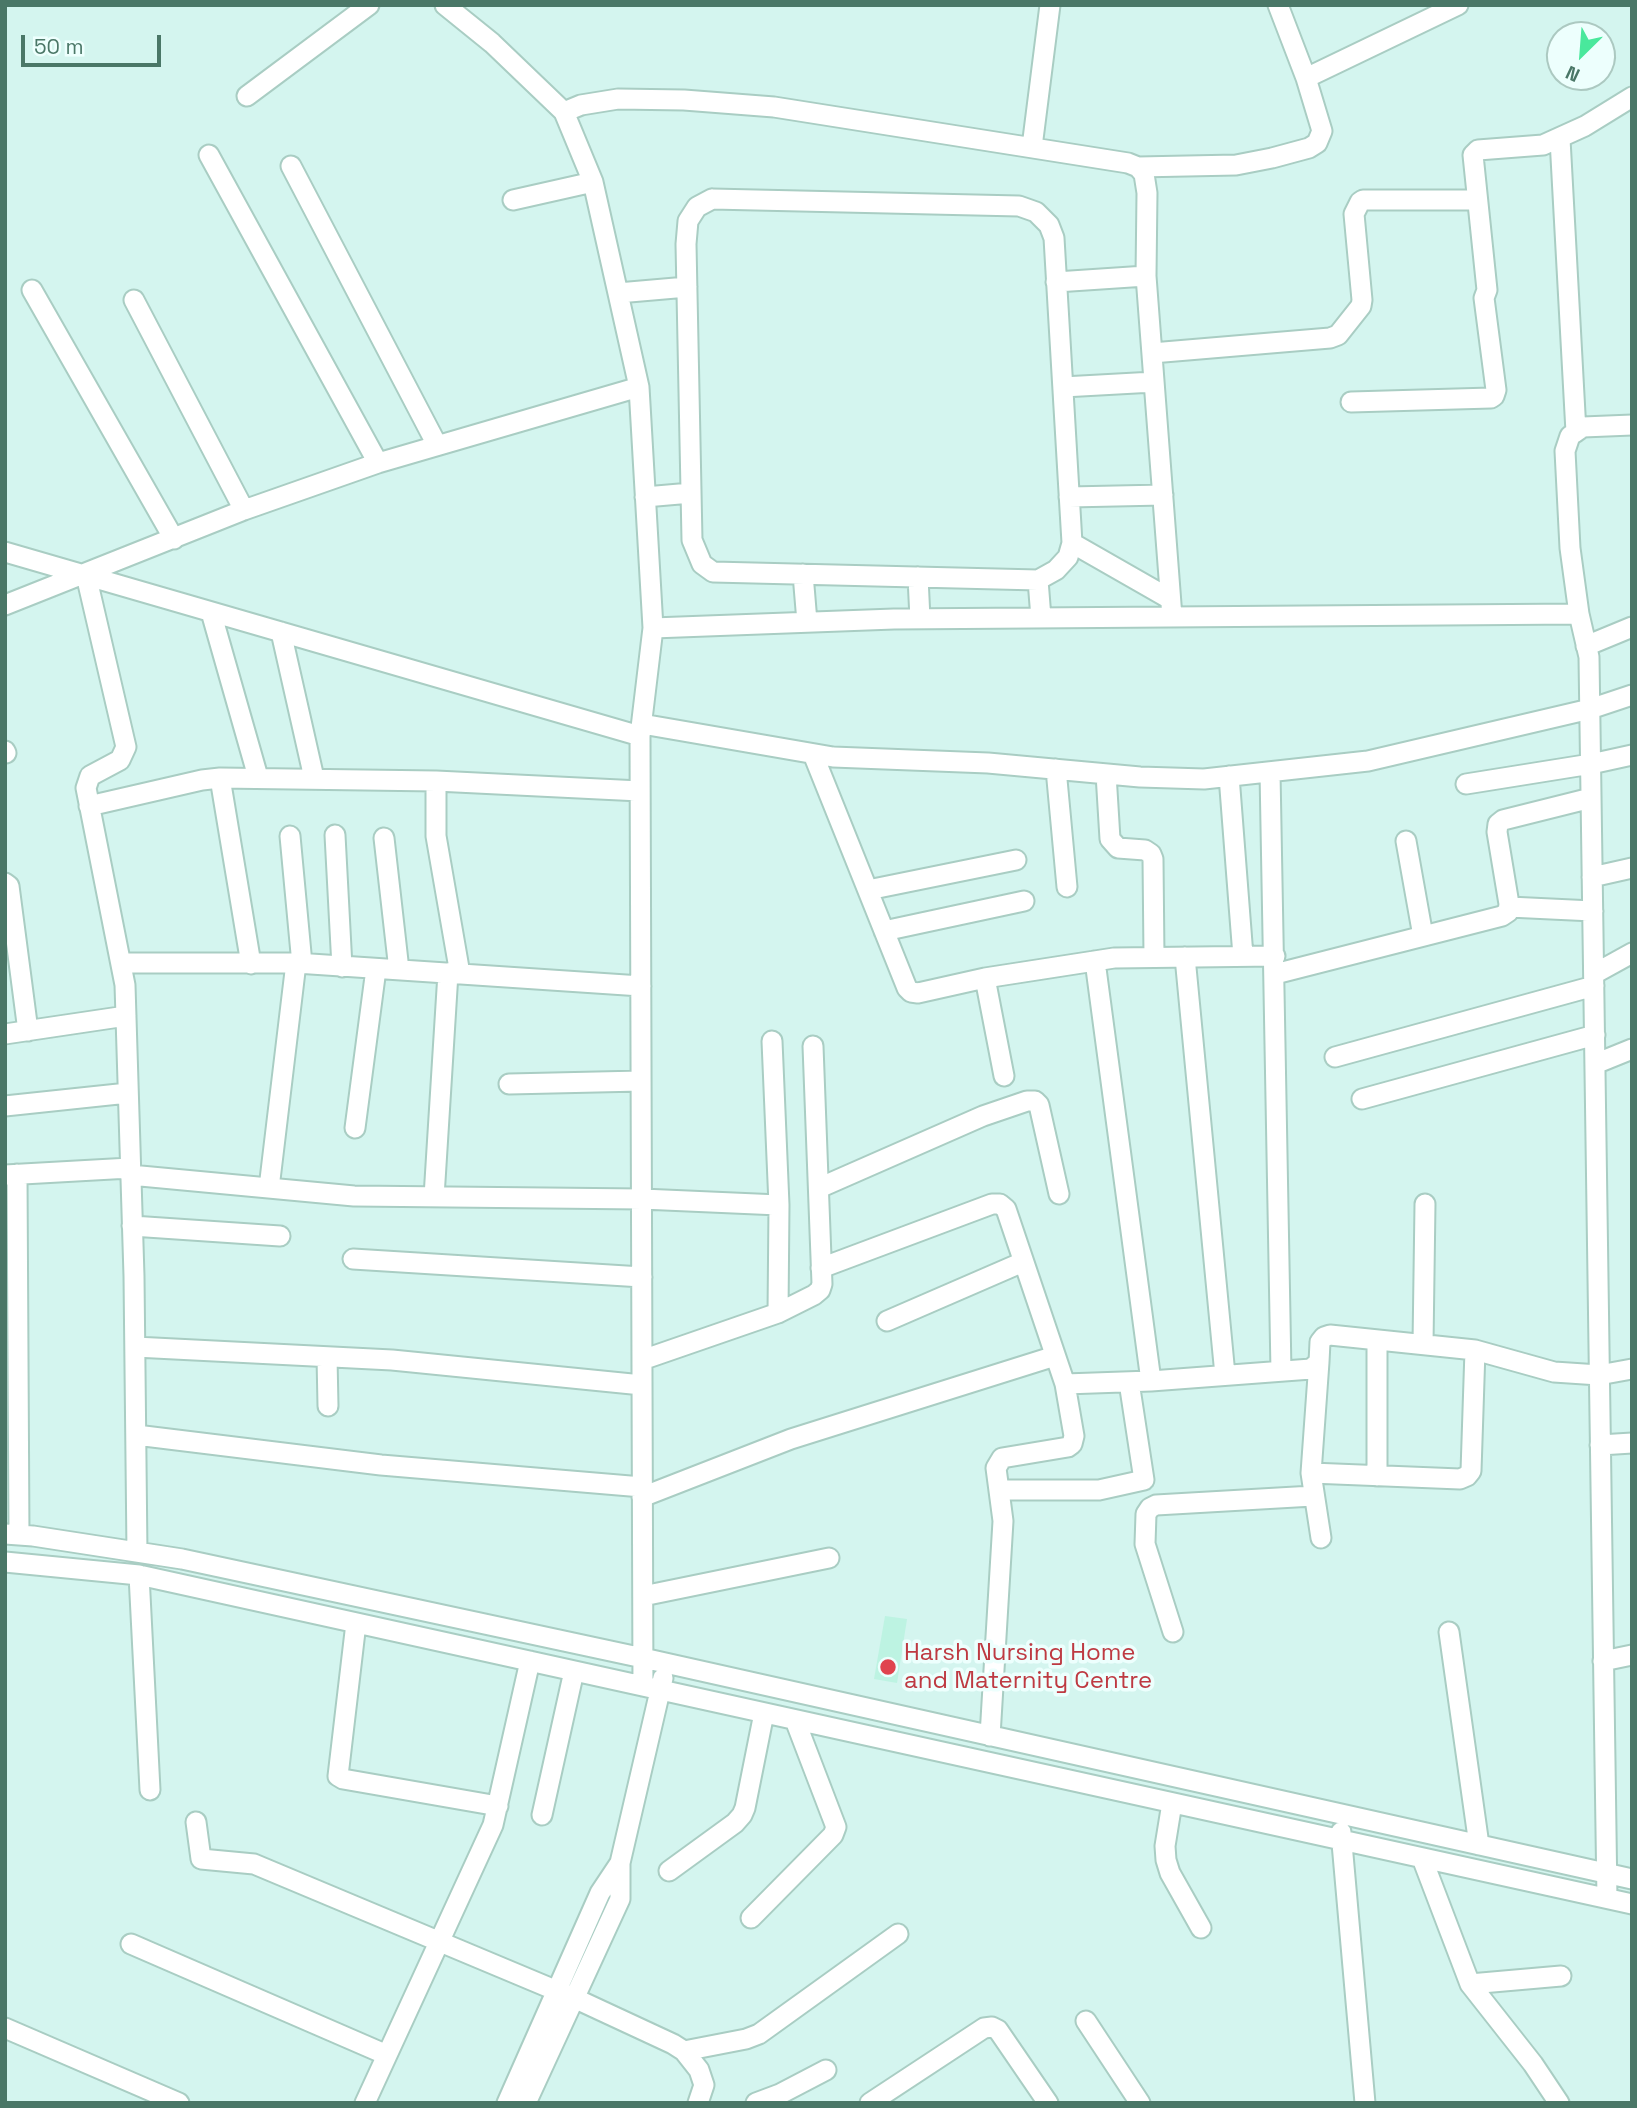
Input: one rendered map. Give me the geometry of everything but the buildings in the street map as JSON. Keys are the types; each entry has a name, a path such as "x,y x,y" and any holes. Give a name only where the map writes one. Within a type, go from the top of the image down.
{"street":[{"path":"247,96 369,5"},
{"path":"445,5 492,43 564,112 593,182 639,387 653,628 641,730 640,791 643,1658 652,1688"},
{"path":"1032,147 1050,5"},
{"path":"564,112 581,105 618,99 684,100 774,107 1032,147 1138,167 1236,166 1309,148 1317,144 1322,131 1306,78 1278,5"},
{"path":"1306,78 1458,5"},
{"path":"1351,402 1494,396 1496,390 1484,298 1487,290 1473,161 1476,151 1543,145 1560,139 1632,97"},
{"path":"1560,139 1576,432"},
{"path":"209,155 378,463"},
{"path":"291,166 437,445"},
{"path":"1138,167 1144,174 1147,193 1146,276 1171,608"},
{"path":"513,200 593,182"},
{"path":"712,199 1019,206 1036,212 1049,225 1054,238 1072,543 1068,557 1056,570 1038,580 713,572 702,564 695,554 692,540 687,287 688,221 697,207 712,199"},
{"path":"1152,353 1330,338 1338,335 1361,306 1362,300 1354,214 1360,202 1476,200"},
{"path":"1056,282 1146,276"},
{"path":"618,293 687,287"},
{"path":"32,290 174,539"},
{"path":"134,300 244,510"},
{"path":"1063,387 1154,382"},
{"path":"5,605 244,510 378,463 639,387"},
{"path":"1607,1898 1589,657 1579,614 1570,548 1565,451 1570,436 1583,427 1632,425"},
{"path":"645,497 691,493"},
{"path":"1069,496 1163,495"},
{"path":"1072,543 1171,608"},
{"path":"5,552 281,632 641,730 813,754 988,763 1180,779 1229,776 1368,761 1590,709 1632,695"},
{"path":"803,574 807,622"},
{"path":"85,575 125,747 120,760 90,776 86,782 121,963 126,1016 135,1347 137,1552"},
{"path":"918,577 920,619"},
{"path":"1038,580 1041,618"},
{"path":"653,628 920,619 1041,618 1171,608 1579,614"},
{"path":"211,612 258,776"},
{"path":"1586,646 1632,628"},
{"path":"281,632 314,778"},
{"path":"813,754 907,988 918,993 985,978 1114,958 1243,956 1275,965 1423,936 1502,916 1508,912 1509,907 1498,824 1503,820 1591,798"},
{"path":"1466,784 1632,755"},
{"path":"1056,769 1067,887"},
{"path":"1270,772 1281,1371"},
{"path":"1106,774 1110,839 1118,848 1145,850 1153,859 1154,957"},
{"path":"89,806 202,780 258,776 640,791"},
{"path":"1229,776 1243,956"},
{"path":"220,778 251,964"},
{"path":"434,1197 454,974 436,836 436,781"},
{"path":"335,835 342,967"},
{"path":"269,1188 299,964 290,836"},
{"path":"384,838 399,970"},
{"path":"1406,841 1423,936"},
{"path":"868,890 1016,860"},
{"path":"1592,877 1632,868"},
{"path":"5,883 9,886 28,1031"},
{"path":"884,931 1024,901"},
{"path":"1509,907 1593,911"},
{"path":"1335,1057 1594,980 1632,953"},
{"path":"1185,957 1224,1375"},
{"path":"1096,961 1151,1381"},
{"path":"121,963 299,964 641,986"},
{"path":"355,1128 376,969"},
{"path":"985,978 1004,1076"},
{"path":"5,1034 126,1016"},
{"path":"1362,1099 1595,1035"},
{"path":"772,1041 779,1205 778,1313"},
{"path":"642,1360 778,1313 820,1290 822,1284 814,1046"},
{"path":"1595,1064 1632,1049"},
{"path":"509,1084 641,1081"},
{"path":"5,1106 128,1093"},
{"path":"818,1188 983,1115 1035,1101 1039,1105 1059,1194"},
{"path":"779,1205 642,1199 354,1196 130,1172 11,1174 12,1534 196,1562 666,1663 1632,1879"},
{"path":"821,1268 992,1204 1000,1204 1006,1209 1065,1384 1074,1436 1068,1447 1002,1458 996,1468 1003,1521 990,1736"},
{"path":"1423,1344 1425,1205"},
{"path":"132,1226 280,1236"},
{"path":"353,1259 642,1277"},
{"path":"887,1321 1023,1262"},
{"path":"1321,1538 1311,1473 1320,1342 1324,1337 1330,1335 1475,1350 1545,1370 1599,1375 1632,1368"},
{"path":"1377,1340 1377,1476"},
{"path":"135,1347 392,1360 642,1385"},
{"path":"1311,1473 1460,1479 1467,1476 1471,1471 1475,1350"},
{"path":"136,1435 381,1465 642,1492 791,1439 1055,1356"},
{"path":"327,1357 328,1406"},
{"path":"1065,1384 1151,1381 1311,1369 1319,1362"},
{"path":"999,1490 1098,1490 1144,1479 1129,1382"},
{"path":"1600,1445 1632,1443"},
{"path":"1173,1632 1145,1544 1146,1514 1150,1508 1156,1505 1313,1496"},
{"path":"643,1596 829,1558"},
{"path":"5,1562 139,1575 1632,1904"},
{"path":"139,1575 150,1790"},
{"path":"356,1623 338,1776 498,1806"},
{"path":"1449,1632 1479,1845"},
{"path":"1603,1661 1632,1655"},
{"path":"365,2103 493,1825 530,1661"},
{"path":"507,2103 620,1899 620,1863 652,1688 666,1663"},
{"path":"542,1815 574,1671"},
{"path":"669,1871 735,1824 742,1815 764,1713"},
{"path":"751,1919 833,1835 836,1827 795,1720"},
{"path":"949,1754 953,1728"},
{"path":"1172,1802 1165,1846 1166,1860 1170,1873 1201,1928"},
{"path":"1340,1814 1365,2103"},
{"path":"196,1822 201,1859 254,1864 565,1994 684,2051 699,2070 703,2097"},
{"path":"1422,1858 1470,1984 1533,2064 1559,2103"},
{"path":"684,2051 759,2034 898,1934"},
{"path":"131,1944 387,2055"},
{"path":"1470,1984 1561,1976"},
{"path":"526,2103 565,1994"},
{"path":"1086,2021 1140,2103"},
{"path":"870,2103 984,2028 992,2027 998,2030 1048,2103"},
{"path":"5,2028 179,2103"},
{"path":"756,2103 780,2094 825,2070"}],"shaded area":[{"path":"5,5 1632,5 1632,2103 5,2103"}],"place":[{"name":"Harsh Nursing Home and Maternity Centre","path":"888,1667"}]}
